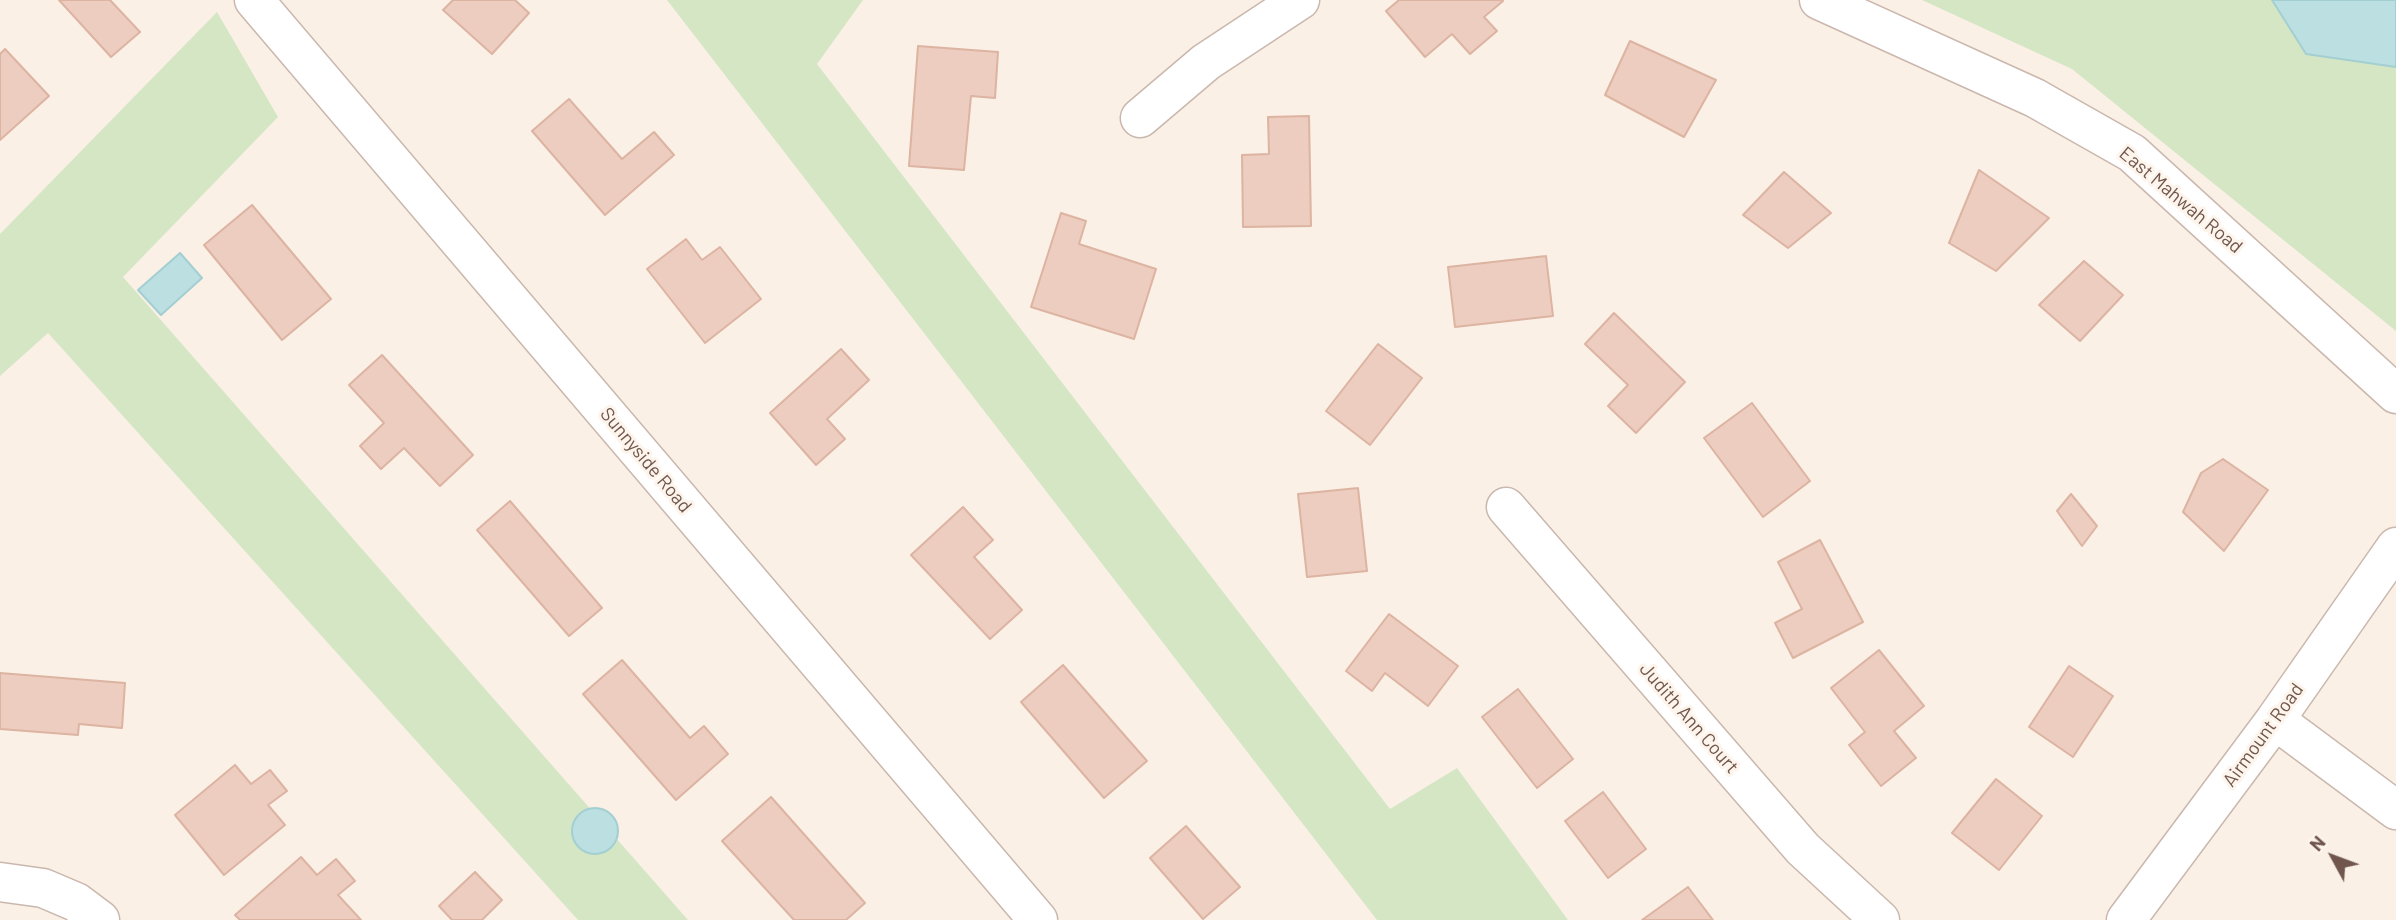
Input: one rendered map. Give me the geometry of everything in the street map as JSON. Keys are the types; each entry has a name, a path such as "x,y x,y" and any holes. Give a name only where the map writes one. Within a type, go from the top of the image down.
{"street":[{"name":"Sunnyside Road","path":"254,0 1038,920"},
{"path":"1140,118 1206,62 1300,0"},
{"name":"East Mahwah Road","path":"1819,0 2035,98 2132,153 2396,394"},
{"name":"Judith Ann Court","path":"1506,507 1803,849 1880,920"},
{"name":"Airmount Road","path":"2126,920 2275,720 2396,547"},
{"path":"2275,720 2396,810"},
{"path":"0,882 43,888 76,902 100,920"}],"green space":[{"path":"667,0 863,0 817,64 1390,809 1457,768 1568,920 1377,920"},
{"path":"1922,0 2396,0 2396,331 2072,69"},
{"path":"217,12 278,117 123,277 688,920 578,920 48,333 0,376 0,234"}],"water":[{"path":"2272,0 2396,0 2396,67 2306,54"},
{"path":"180,253 202,278 161,315 138,290"},
{"path":"595,808 611,815 618,831 611,847 595,854 579,847 572,831 579,815"}],"building":[{"path":"59,0 110,0 140,32 111,57"},
{"path":"453,0 515,0 529,13 492,54 443,10"},
{"path":"1399,0 1503,1 1484,17 1497,31 1470,54 1452,34 1425,57 1386,11"},
{"path":"1630,41 1716,80 1684,137 1605,95"},
{"path":"918,46 998,52 995,98 971,96 964,170 909,166"},
{"path":"5,49 49,96 0,140 0,54"},
{"path":"569,99 622,159 654,132 674,155 605,215 532,131"},
{"path":"1309,116 1311,226 1243,227 1242,155 1269,154 1268,117"},
{"path":"1979,170 2049,218 1996,271 1949,243"},
{"path":"1784,172 1831,213 1788,248 1743,215"},
{"path":"252,205 331,299 282,340 204,245"},
{"path":"1061,213 1086,221 1079,244 1156,269 1134,339 1031,307"},
{"path":"686,239 702,260 720,247 761,299 705,343 647,269"},
{"path":"1546,256 1553,316 1455,327 1448,267"},
{"path":"2084,261 2123,295 2080,341 2039,305"},
{"path":"1614,313 1685,382 1636,433 1608,406 1628,385 1585,344"},
{"path":"1378,344 1422,378 1370,445 1326,411"},
{"path":"841,349 869,380 827,419 845,439 816,465 770,413"},
{"path":"382,355 473,455 440,486 404,448 381,469 360,446 384,423 349,385"},
{"path":"1752,403 1810,481 1763,517 1704,438"},
{"path":"2223,459 2268,490 2224,551 2183,512 2201,473"},
{"path":"1358,488 1367,571 1307,577 1298,494"},
{"path":"2071,494 2097,526 2082,546 2057,511"},
{"path":"510,501 602,608 569,636 477,530"},
{"path":"963,507 993,540 974,557 1022,610 990,639 911,555"},
{"path":"1820,540 1863,622 1793,658 1775,623 1802,609 1778,562"},
{"path":"1389,614 1458,666 1428,706 1385,673 1372,691 1346,671"},
{"path":"1879,650 1924,706 1894,731 1916,758 1881,786 1849,745 1865,732 1831,688"},
{"path":"622,660 690,738 704,726 728,754 676,800 583,694"},
{"path":"1063,665 1147,761 1104,798 1021,702"},
{"path":"2069,666 2113,696 2073,757 2029,727"},
{"path":"0,673 125,683 122,728 79,724 78,735 0,729"},
{"path":"1518,689 1573,759 1537,788 1482,717"},
{"path":"235,765 251,784 270,770 287,791 268,805 285,825 224,875 175,815"},
{"path":"1996,779 2042,816 1999,870 1952,833"},
{"path":"1603,792 1646,849 1608,878 1565,821"},
{"path":"771,797 865,903 846,920 794,920 722,841"},
{"path":"1186,826 1240,887 1203,919 1150,858"},
{"path":"301,857 317,875 336,859 355,881 338,895 361,920 240,920 235,915"},
{"path":"475,872 502,900 482,920 452,920 439,906"},
{"path":"1688,887 1713,920 1642,920"}]}
